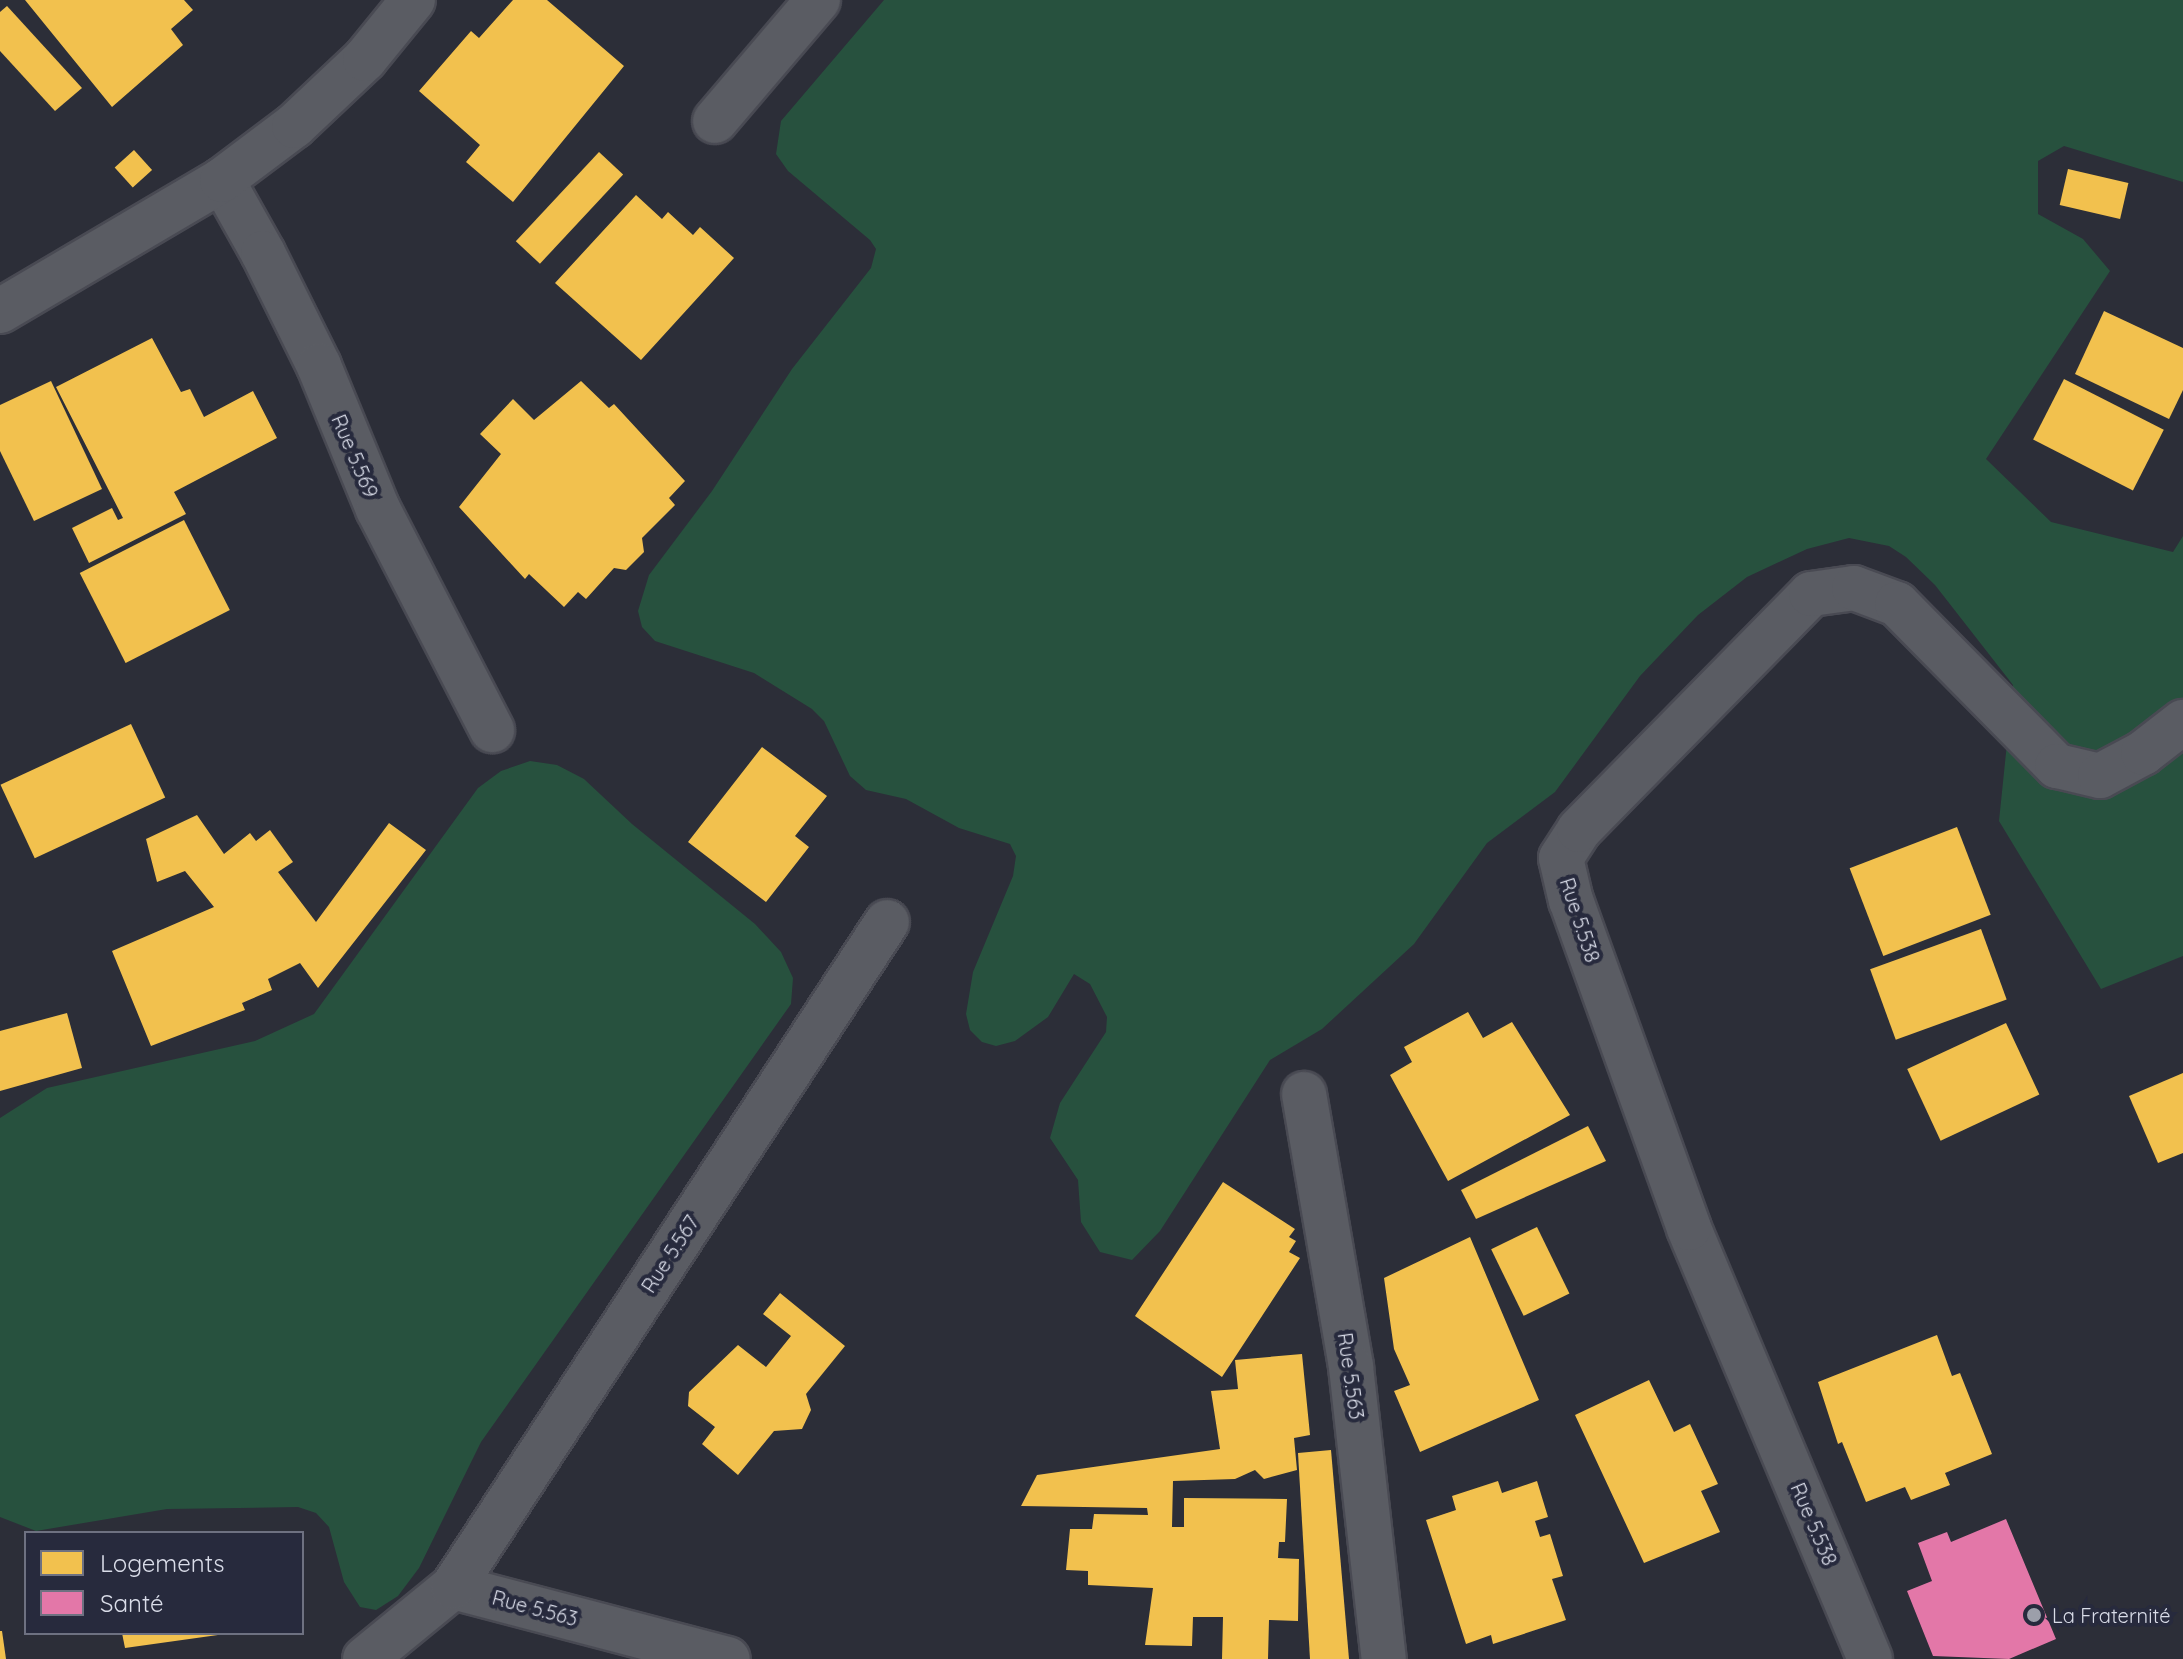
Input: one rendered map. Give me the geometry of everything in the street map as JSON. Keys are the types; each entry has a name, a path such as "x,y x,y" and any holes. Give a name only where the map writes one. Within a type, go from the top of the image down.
{"street":[{"path":"0,311 222,180 294,126 365,59 413,0"},
{"path":"715,121 818,0"},
{"name":"Rue 5.569","path":"222,180 263,253 319,366 378,509 492,730"},
{"name":"Rue 5.538","path":"1870,1659 1689,1228 1571,901 1561,858 1579,830 1811,594 1854,588 1897,604 1954,656 2057,766 2100,776 2143,753 2183,722"},
{"name":"Rue 5.567","path":"453,1587 887,922"},
{"name":"Rue 5.563","path":"1304,1094 1351,1367 1384,1659"},
{"path":"365,1659 453,1587"},
{"name":"Rue 5.563","path":"453,1587 728,1659"}],"green space":[{"path":"884,0 2183,0 2183,182 2064,146 2038,161 2038,214 2083,239 2110,271 1986,459 2051,522 2173,552 2183,536 2183,956 2101,989 1999,821 2013,685 1935,585 1906,557 1889,546 1849,538 1807,549 1747,577 1698,615 1640,676 1555,792 1487,843 1414,944 1322,1029 1270,1060 1160,1231 1132,1260 1100,1252 1081,1222 1078,1180 1050,1138 1060,1103 1106,1032 1107,1017 1090,984 1074,974 1048,1017 1015,1041 996,1046 982,1042 970,1030 966,1014 973,972 1013,876 1016,856 1010,844 959,828 906,799 866,790 850,776 824,721 812,709 754,673 655,641 642,627 638,611 649,575 712,491 792,369 871,268 876,249 870,240 788,171 776,154 781,121"},
{"path":"530,761 557,765 584,779 632,824 755,924 781,952 793,978 791,1004 481,1442 419,1568 398,1596 376,1610 360,1607 344,1582 329,1527 316,1513 298,1507 167,1509 36,1531 0,1517 0,1118 47,1088 255,1041 314,1014 478,788 501,771"}],"building: Logements":[{"path":"25,0 184,0 193,10 171,29 183,45 112,107"},
{"path":"513,0 547,0 624,66 513,202 466,162 480,145 419,91 471,31 479,38"},
{"path":"7,6 82,88 55,111 0,51 0,12"},
{"path":"134,150 152,170 133,187 115,167"},
{"path":"599,152 623,175 540,264 516,241"},
{"path":"2068,169 2128,183 2120,219 2060,205"},
{"path":"636,195 662,219 668,212 693,235 700,227 734,258 641,360 555,283"},
{"path":"2104,311 2183,348 2183,390 2169,419 2075,374"},
{"path":"152,338 181,392 190,389 204,417 253,391 277,438 174,492 186,514 89,563 72,528 112,508 118,520 123,518 56,387"},
{"path":"2064,379 2164,430 2133,490 2033,440"},
{"path":"51,381 102,489 34,521 0,451 0,405"},
{"path":"581,381 609,408 614,404 685,481 669,498 675,505 642,538 644,552 626,570 614,568 586,599 578,592 564,607 529,574 525,579 459,507 501,454 480,434 513,399 534,420"},
{"path":"184,520 230,610 126,663 80,573"},
{"path":"131,724 165,797 35,858 0,785"},
{"path":"762,747 827,796 795,836 809,847 766,902 688,842"},
{"path":"197,815 224,854 250,833 256,841 270,830 293,862 278,872 316,922 389,823 426,850 318,988 300,963 268,979 272,990 242,1003 245,1010 151,1046 112,951 214,907 185,871 157,882 146,839"},
{"path":"1957,827 1991,915 1883,956 1850,868"},
{"path":"1981,929 2007,999 1896,1040 1870,969"},
{"path":"1468,1012 1483,1038 1512,1022 1570,1115 1448,1181 1390,1075 1412,1062 1404,1047"},
{"path":"67,1013 82,1068 0,1091 0,1031"},
{"path":"2006,1023 2039,1095 1941,1141 1907,1069"},
{"path":"2183,1073 2183,1153 2158,1163 2129,1096"},
{"path":"1588,1126 1606,1161 1476,1219 1461,1190"},
{"path":"1223,1182 1295,1229 1289,1237 1296,1241 1289,1252 1300,1258 1222,1377 1135,1316"},
{"path":"1537,1227 1569,1294 1524,1316 1491,1249"},
{"path":"1470,1237 1539,1400 1420,1452 1394,1391 1410,1385 1394,1349 1384,1278"},
{"path":"780,1293 845,1346 806,1394 811,1410 802,1429 774,1431 738,1475 702,1444 715,1427 688,1406 689,1392 738,1345 766,1367 791,1336 763,1314"},
{"path":"1937,1335 1952,1376 1960,1373 1992,1454 1945,1473 1950,1485 1911,1500 1905,1487 1866,1502 1842,1442 1838,1444 1818,1382"},
{"path":"1302,1354 1310,1435 1294,1438 1297,1470 1264,1479 1255,1470 1235,1479 1173,1481 1172,1527 1184,1527 1184,1498 1287,1499 1285,1542 1279,1542 1278,1558 1299,1559 1298,1621 1269,1620 1268,1659 1222,1659 1223,1617 1193,1617 1192,1646 1145,1645 1153,1588 1088,1585 1088,1571 1066,1570 1070,1529 1092,1529 1094,1514 1148,1515 1147,1508 1021,1506 1037,1475 1220,1449 1211,1391 1238,1389 1235,1360"},
{"path":"1649,1380 1674,1432 1690,1424 1718,1484 1701,1491 1720,1532 1644,1563 1575,1415"},
{"path":"1331,1450 1349,1659 1310,1659 1298,1453"},
{"path":"1498,1481 1502,1493 1537,1481 1548,1517 1535,1521 1540,1537 1550,1534 1563,1576 1552,1579 1566,1620 1493,1644 1491,1635 1466,1644 1426,1520 1456,1510 1452,1496"},
{"path":"2,1631 6,1659 0,1659"},
{"path":"122,1635 218,1635 125,1648"}],"building: Santé":[{"path":"2006,1519 2056,1639 2009,1659 1933,1656 1907,1591 1932,1581 1918,1543 1947,1532 1951,1542"}],"place":[{"name":"La Fraternité","path":"2034,1615"}]}
